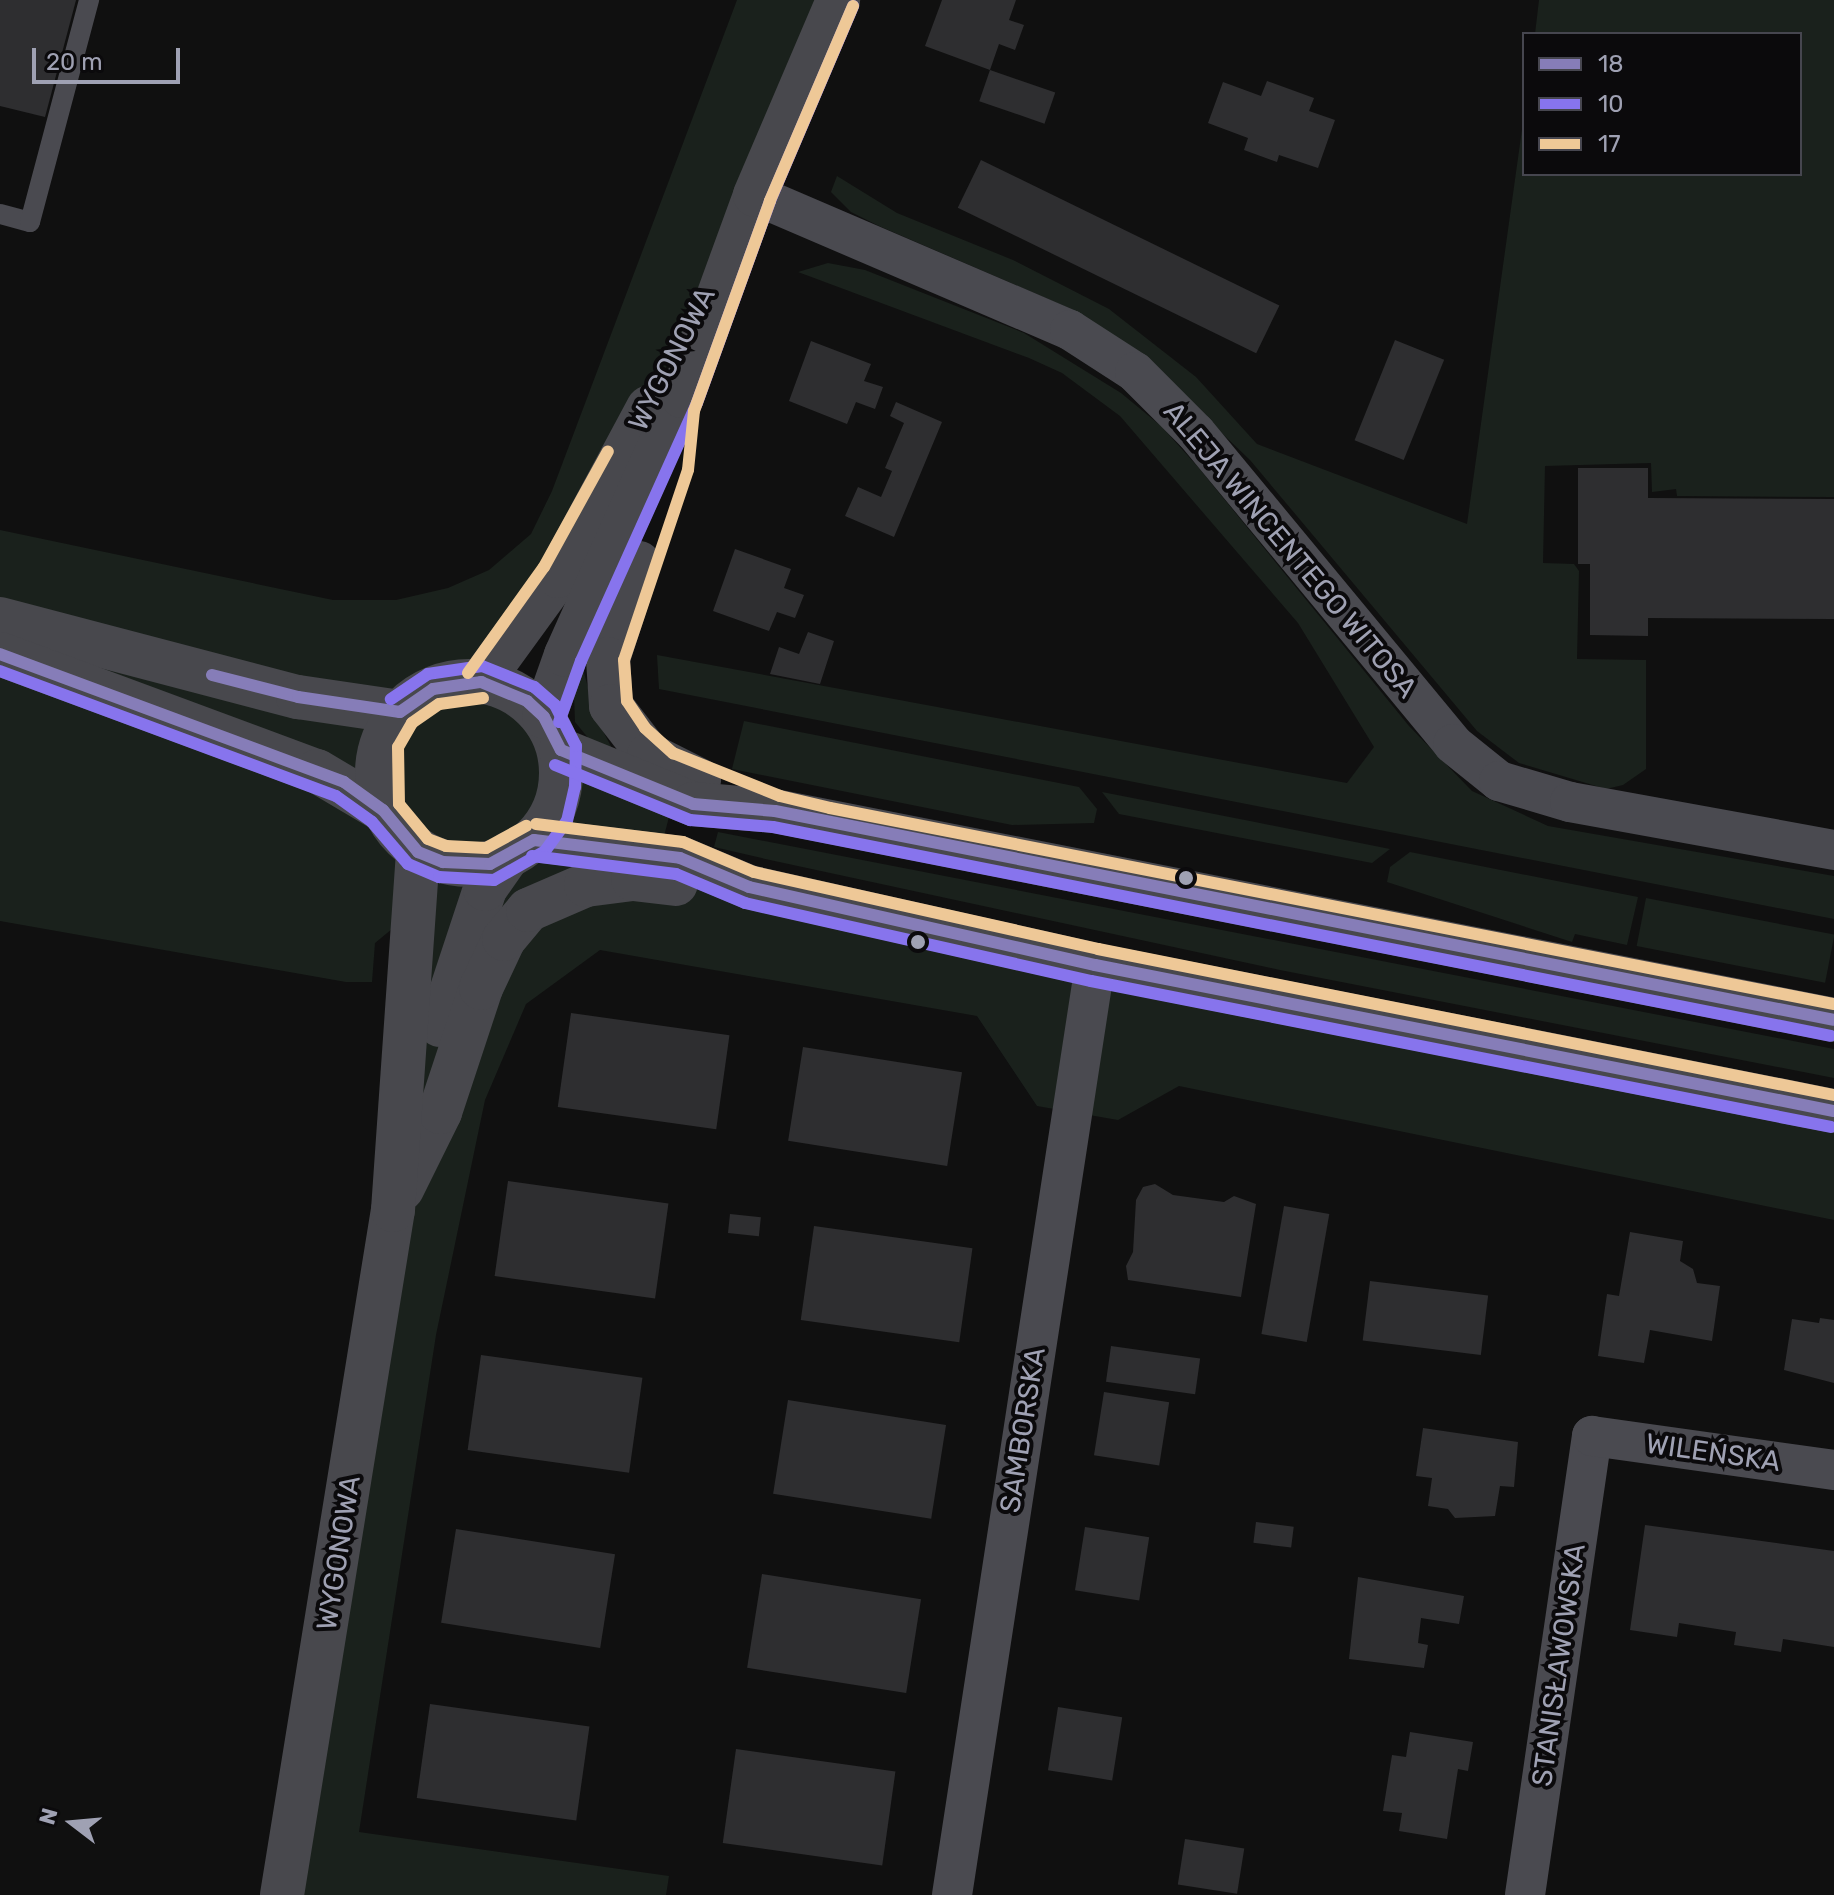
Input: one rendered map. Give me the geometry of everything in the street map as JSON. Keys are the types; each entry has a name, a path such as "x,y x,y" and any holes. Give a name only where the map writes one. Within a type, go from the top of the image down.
{"street":[{"name":"WYGONOWA","path":"553,734 566,655 682,396 755,195 838,0"},
{"name":"WYGONOWA","path":"481,682 558,576 755,195"},
{"name":"ALEJA WINCENTEGO WITOSA","path":"755,195 1070,330 1135,372 1196,433 1453,744 1499,781 1570,802 1834,850"},
{"path":"682,396 673,466 614,632 608,659 611,706 633,739 665,767 775,811"},
{"path":"0,619 298,697 400,712"},
{"path":"0,654 317,771 383,810 418,852 470,866 522,847 680,858 749,887"},
{"path":"383,810 379,771 382,743 400,712 433,689 481,682 527,701 553,734 693,804 775,811 1834,1020"},
{"path":"522,847 552,814 553,734"},
{"name":"WYGONOWA","path":"393,1210 463,945 485,889 522,847"},
{"name":"WYGONOWA","path":"282,1895 393,1210 418,852"},
{"path":"393,1210 440,1112 481,988 504,939 528,910 575,888 633,879 749,887 1095,965 1834,1111"},
{"name":"SAMBORSKA","path":"952,1895 1095,965"},
{"name":"WILEŃSKA","path":"1592,1436 1834,1470"},
{"name":"STANISŁAWOWSKA","path":"1525,1895 1592,1436"}],"lane":[{"path":"0,214 30,222 89,0"}],"shaded area":[{"path":"737,0 838,0 755,195 501,687 527,701 561,750 552,814 534,839 1834,1111 1834,1220 1179,1086 1118,1120 1037,1106 977,1016 600,950 526,1004 485,1100 436,1335 359,1832 669,1876 666,1895 282,1895 415,910 375,943 372,982 346,982 0,921 0,530 333,600 396,600 448,588 489,570 531,534 552,491"},
{"path":"1539,0 1834,0 1834,497 1677,496 1676,489 1652,492 1651,463 1545,466 1543,563 1574,564 1579,571 1577,659 1646,660 1646,769 1623,785 1606,789 1519,763 1477,731 1250,460 1141,356 1069,308 879,226 851,212 831,192 837,176 897,213 1013,260 1109,309 1196,377 1257,444 1467,524 1522,129 1522,176 1802,176 1802,32 1535,32"},
{"path":"828,263 865,270 1024,333 1121,393 1161,426 1198,467 1409,726 1472,791 1548,826 1834,876 1834,919 659,689 657,655 1347,783 1374,747 1298,623 1120,416 1062,373 1029,358 798,272"},
{"path":"583,669 597,720 613,750 594,745 575,722 574,695"},
{"path":"744,721 1079,787 1097,809 1094,823 1012,825 732,769"},
{"path":"583,779 670,813 663,840 570,823"},
{"path":"1102,792 1390,849 1372,863 1119,814"},
{"path":"718,832 1834,1049 1834,1078 1280,970 770,860 714,847"},
{"path":"1410,852 1638,897 1627,945 1575,934 1572,942 1387,882 1390,867"},
{"path":"1646,898 1834,935 1825,983 1637,946"}],"building":[{"path":"0,0 76,0 45,117 0,106"},
{"path":"942,0 1016,0 1009,20 1024,25 1015,50 999,44 990,70 925,46"},
{"path":"990,70 1055,92 1044,124 979,101"},
{"path":"1267,81 1314,98 1309,111 1335,120 1318,168 1279,155 1277,162 1244,150 1248,138 1208,123 1223,82 1261,96"},
{"path":"981,160 1279,306 1256,353 958,208"},
{"path":"1395,340 1444,360 1404,460 1355,440"},
{"path":"811,341 871,364 864,381 883,387 875,409 856,402 847,424 789,401"},
{"path":"896,402 942,422 894,537 845,516 858,487 881,497 892,471 885,468 904,423 890,416"},
{"path":"1578,468 1648,468 1648,498 1834,499 1834,619 1648,618 1648,636 1590,635 1590,564 1578,564"},
{"path":"735,549 791,569 784,588 804,595 795,618 777,612 769,631 713,611"},
{"path":"808,632 834,641 820,684 770,674 779,647 799,654"},
{"path":"571,1013 729,1035 716,1129 558,1107"},
{"path":"803,1047 962,1072 947,1166 788,1141"},
{"path":"508,1181 668,1204 655,1299 495,1276"},
{"path":"1155,1184 1173,1195 1224,1202 1234,1196 1256,1204 1241,1297 1128,1280 1126,1266 1133,1252 1136,1200 1143,1187"},
{"path":"1284,1206 1329,1214 1307,1342 1261,1334"},
{"path":"730,1214 761,1217 759,1236 728,1233"},
{"path":"814,1226 972,1248 959,1342 801,1320"},
{"path":"1630,1232 1683,1241 1680,1261 1693,1269 1697,1283 1720,1286 1712,1341 1650,1330 1644,1363 1598,1356 1607,1294 1619,1296"},
{"path":"1370,1281 1488,1296 1481,1355 1363,1341"},
{"path":"1820,1318 1834,1320 1834,1383 1784,1370 1792,1319 1819,1323"},
{"path":"1111,1346 1200,1359 1195,1394 1106,1382"},
{"path":"481,1355 642,1378 629,1473 468,1450"},
{"path":"1104,1392 1169,1402 1159,1466 1094,1455"},
{"path":"788,1400 946,1425 931,1519 773,1494"},
{"path":"1423,1428 1518,1442 1514,1487 1500,1486 1495,1516 1455,1518 1448,1509 1428,1506 1432,1478 1416,1476"},
{"path":"1256,1522 1294,1527 1291,1547 1253,1543"},
{"path":"1645,1525 1834,1551 1834,1647 1783,1639 1781,1652 1734,1645 1736,1632 1679,1623 1677,1637 1630,1630"},
{"path":"1085,1527 1149,1537 1139,1600 1075,1590"},
{"path":"456,1529 615,1554 600,1648 441,1623"},
{"path":"762,1574 921,1599 906,1693 747,1668"},
{"path":"1358,1577 1464,1596 1459,1624 1421,1618 1418,1643 1428,1645 1424,1668 1349,1659"},
{"path":"430,1704 589,1726 576,1820 417,1798"},
{"path":"1058,1707 1122,1717 1112,1780 1048,1770"},
{"path":"1410,1732 1473,1742 1468,1771 1458,1769 1447,1839 1399,1831 1402,1813 1383,1811 1392,1755 1406,1757"},
{"path":"736,1749 895,1771 882,1865 723,1843"},
{"path":"1185,1839 1244,1848 1237,1894 1178,1884"}],"transit line":[{"name":"10","path":"559,722 581,661 697,403 770,201 853,6"},
{"name":"17","path":"853,6 770,201 694,411 688,470 624,660 627,701 645,728 673,753 780,796 830,808 1834,1004"},
{"name":"17","path":"468,673 544,567 608,451"},
{"name":"18","path":"0,654 344,782 383,810 418,852 443,862 490,864 534,840"},
{"name":"10","path":"0,671 336,796 372,822 408,864 439,877 494,880 545,851 567,821 575,787 576,746 555,705 534,687 482,666 428,674 391,699"},
{"name":"18","path":"212,675 298,697 400,712"},
{"name":"18","path":"400,712 433,689 481,682 527,701 544,717 561,750"},
{"name":"17","path":"483,698 439,704 412,723 398,747 399,804 428,839 446,846 486,848 526,826"},
{"name":"18","path":"561,750 693,804 775,811 1834,1020"},
{"name":"10","path":"555,765 690,820 773,827 1831,1036"},
{"name":"17","path":"536,824 683,842 754,872 1098,949 1834,1095"},
{"name":"18","path":"534,840 680,858 749,887 1095,965 1834,1111"},
{"name":"10","path":"532,856 676,874 745,903 1091,981 1831,1127"}]}
